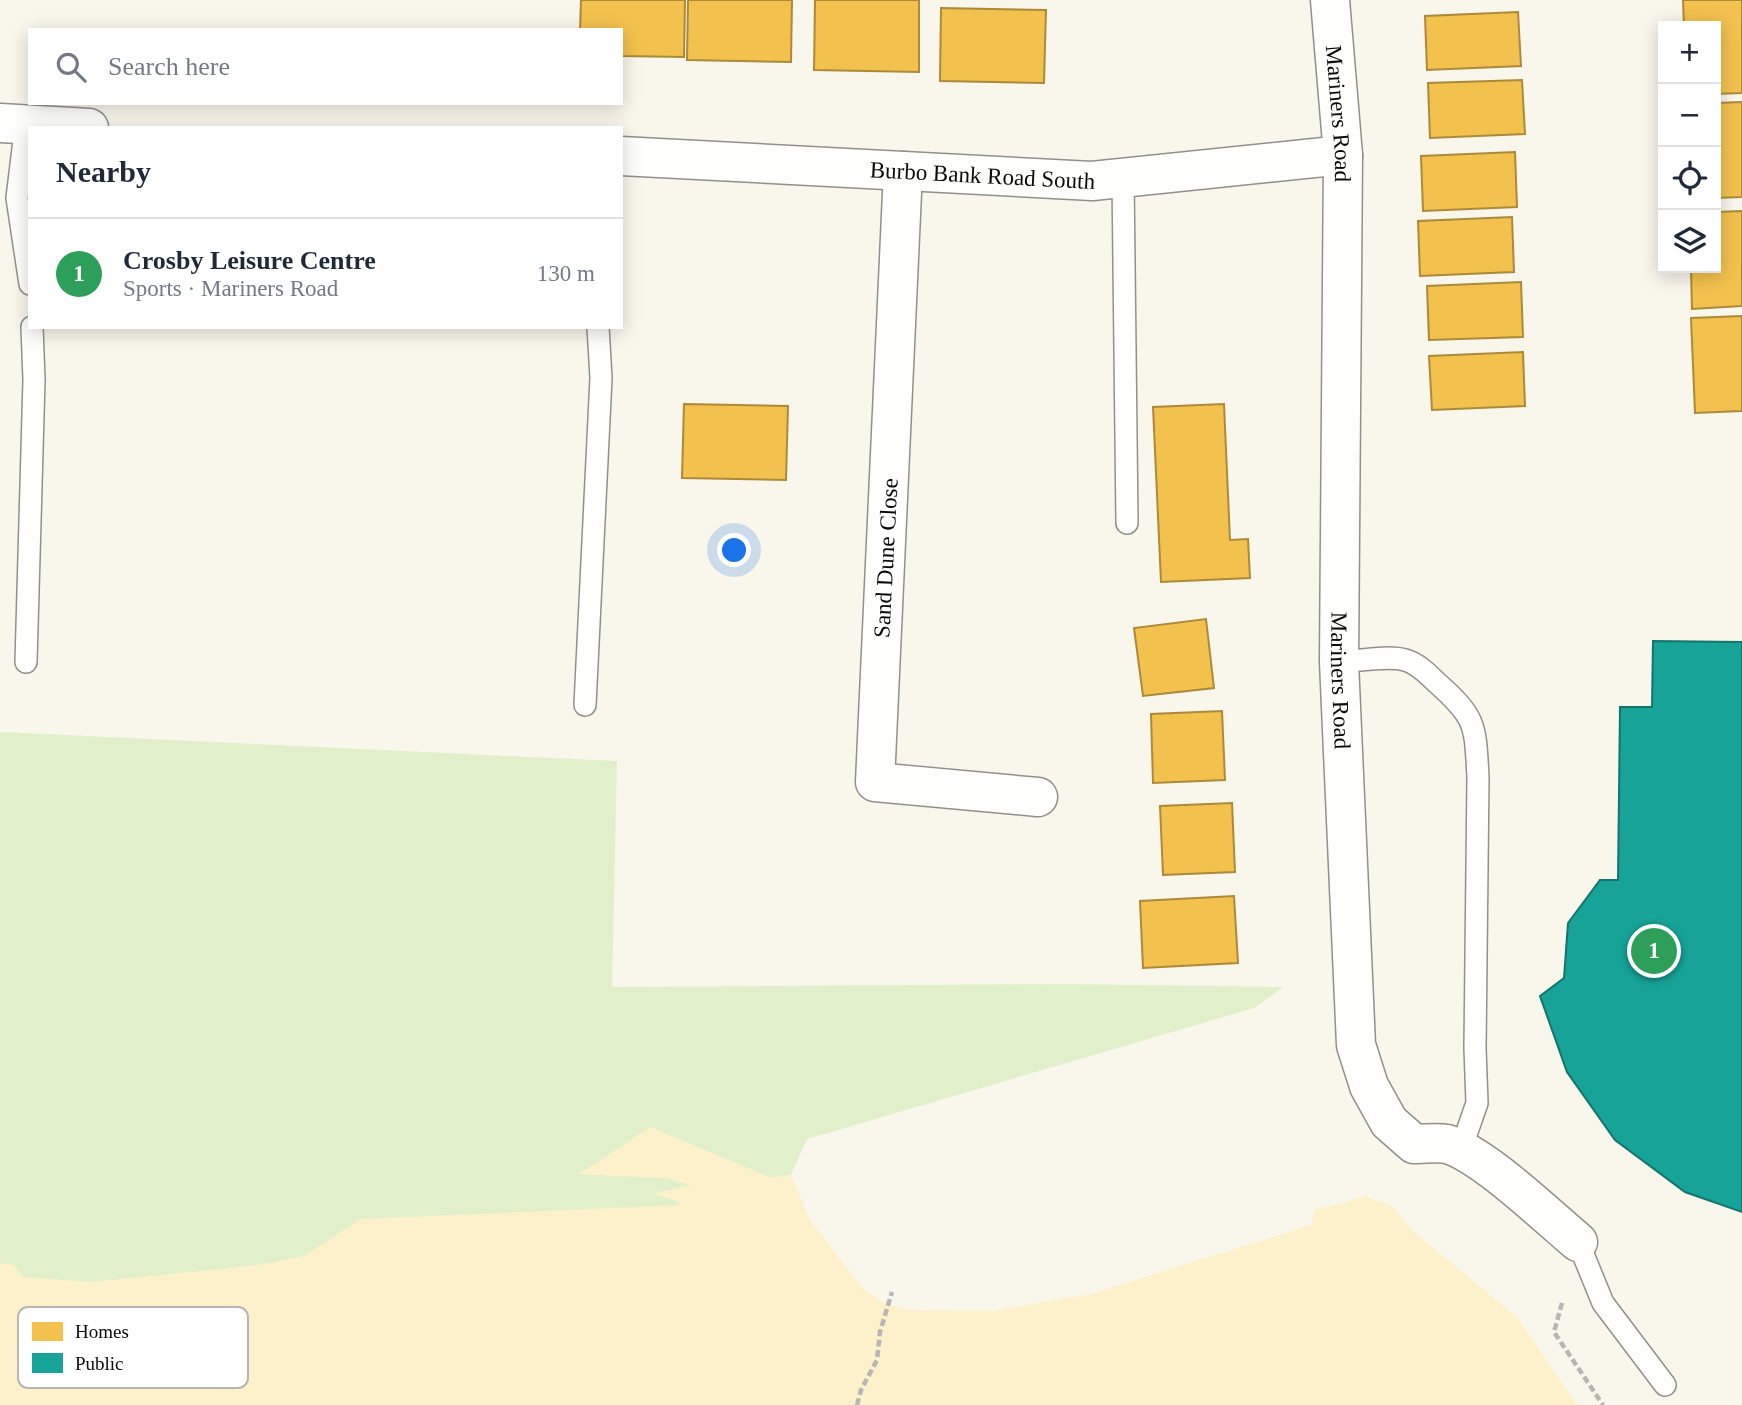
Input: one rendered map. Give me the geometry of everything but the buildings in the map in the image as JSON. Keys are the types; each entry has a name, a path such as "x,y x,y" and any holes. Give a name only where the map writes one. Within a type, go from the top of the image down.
{"street":[{"name":"Mariners Road","path":"1330,0 1343,155 1339,662 1356,1045 1369,1086 1389,1122 1414,1144 1444,1143 1461,1149 1508,1183 1578,1242"},
{"path":"13,124 51,126"},
{"name":"Burbo Bank Road South","path":"623,156 1092,181 1343,155"},
{"name":"Sand Dune Close","path":"903,171 875,782 1038,797"}],"lane":[{"path":"13,124 17,198 28,271"},
{"path":"1123,177 1126,523"},
{"path":"26,662 34,380 32,329"},
{"path":"585,705 601,378 598,329"},
{"path":"1339,662 1405,660 1423,670 1455,698 1468,714 1476,733 1477,1103 1461,1149"},
{"path":"1578,1242 1603,1303 1665,1385"}],"path":[{"path":"857,1405 877,1360 880,1332 892,1292"}],"green space":[{"path":"0,732 617,761 612,987 1062,984 1283,987 1254,1008 807,1139 791,1175 771,1178 650,1127 581,1174 665,1178 693,1185 655,1194 682,1205 714,1205 248,1336 248,1307 18,1307 18,1388 61,1388 0,1405"}],"sand":[{"path":"650,1127 771,1178 791,1175 810,1220 863,1289 885,1303 910,1310 993,1311 1090,1294 1311,1225 1315,1210 1366,1196 1393,1207 1415,1233 1517,1317 1577,1405 0,1405 0,1263 14,1265 23,1277 92,1282 258,1265 304,1256 360,1219 680,1205 675,1200 652,1194 691,1185 665,1178 579,1174"}],"place":[{"name":"Crosby Leisure Centre","path":"1654,951"}]}
